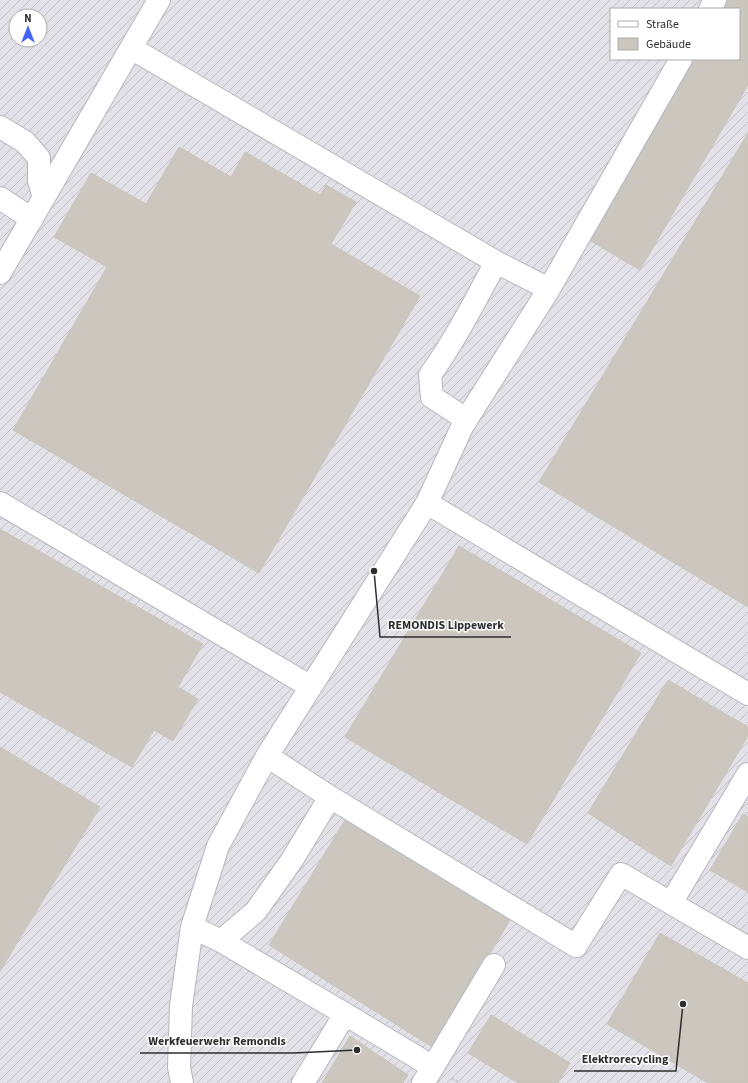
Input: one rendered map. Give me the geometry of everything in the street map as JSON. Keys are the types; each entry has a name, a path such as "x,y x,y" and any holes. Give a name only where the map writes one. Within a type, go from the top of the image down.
{"lane":[{"path":"0,273 131,48 156,1"},
{"path":"131,48 496,262 549,288"},
{"path":"463,425 549,288 680,60"},
{"path":"0,127 25,142 39,158 39,181 44,198"},
{"path":"0,198 32,218"},
{"path":"182,1083 179,1068 181,1006 192,927 218,846 267,756 427,503 466,419 432,397 430,376 465,321 496,262"},
{"path":"0,503 311,687"},
{"path":"427,503 748,694"},
{"path":"267,756 330,797 576,946 621,874 748,948"},
{"path":"671,903 748,774"},
{"path":"221,941 256,911 292,860 330,797"},
{"path":"192,927 221,941 345,1014 428,1075 494,965"},
{"path":"303,1083 345,1014"}],"shaded area":[{"path":"0,0 748,0 748,1083 0,1083"}],"building":[{"path":"723,0 748,0 748,85 640,270 584,237 688,60 740,60 740,8 719,8"},
{"path":"748,133 748,607 539,482"},
{"path":"179,147 231,177 245,152 320,195 326,185 356,202 331,244 420,296 259,573 13,430 107,267 54,237 91,173 146,204"},
{"path":"0,529 203,644 178,687 198,699 173,741 154,730 132,767 0,692"},
{"path":"459,546 641,653 527,844 345,737"},
{"path":"668,680 748,727 748,736 671,866 588,813"},
{"path":"0,747 100,807 0,971"},
{"path":"743,814 748,817 748,892 710,870"},
{"path":"345,820 510,920 434,1048 269,945"},
{"path":"660,933 748,983 748,1083 708,1083 607,1024"},
{"path":"491,1015 570,1063 558,1083 518,1083 468,1053"},
{"path":"350,1036 408,1075 403,1083 322,1083"}],"place":[{"name":"REMONDIS Lippewerk","path":"374,571"},
{"name":"Elektrorecycling","path":"683,1004"},
{"name":"Werkfeuerwehr Remondis","path":"357,1050"}]}
